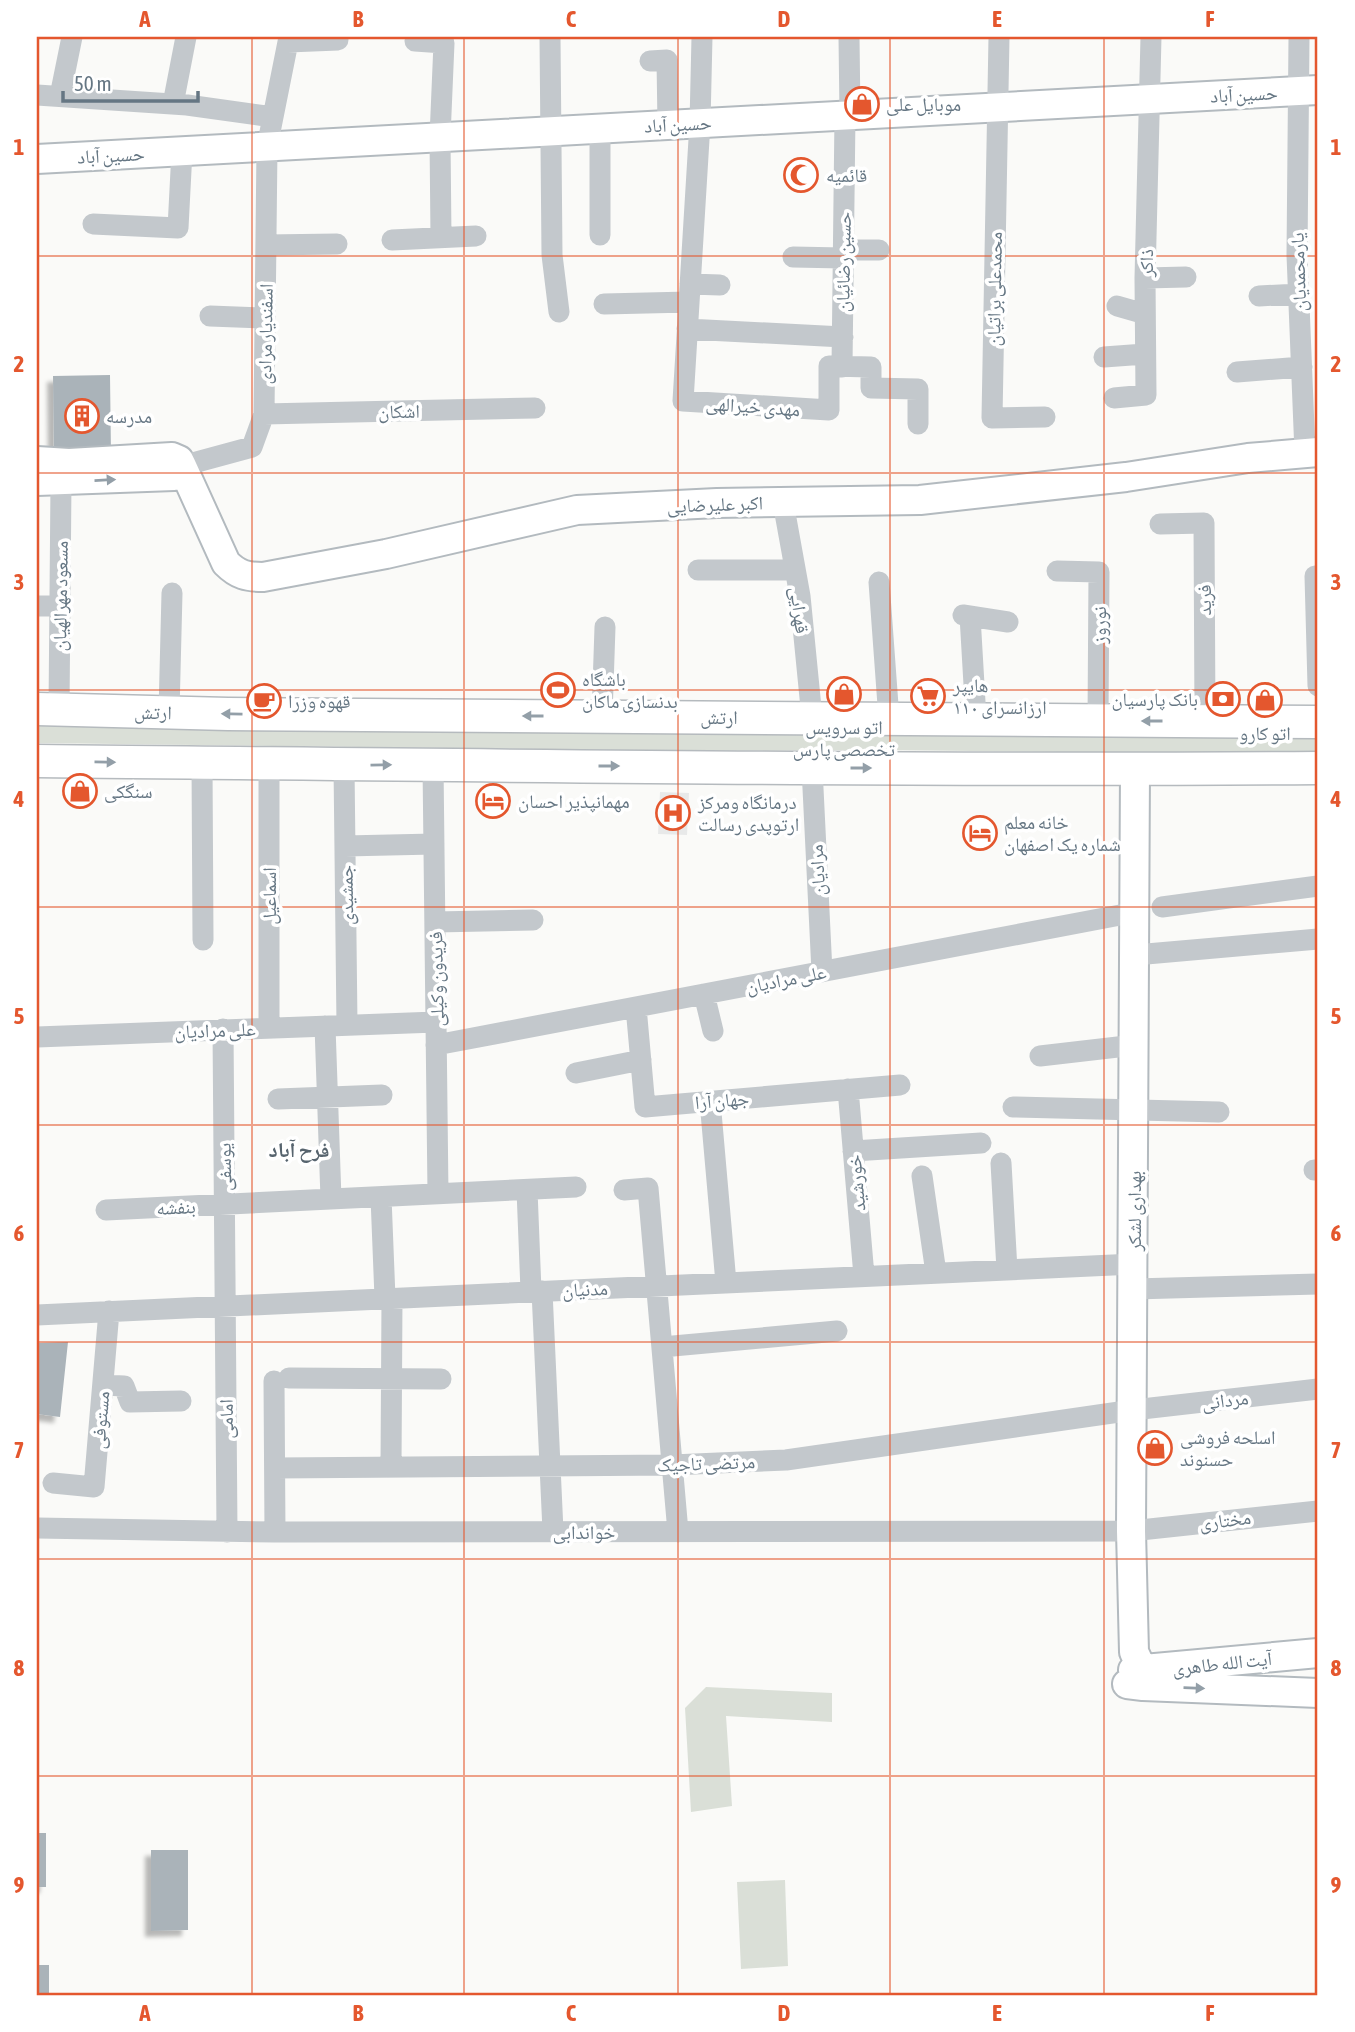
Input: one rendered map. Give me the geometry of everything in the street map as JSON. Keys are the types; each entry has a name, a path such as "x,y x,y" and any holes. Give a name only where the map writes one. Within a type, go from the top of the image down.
{"main road":[{"name":"ارتش","path":"48,709 1318,722"},
{"path":"37,761 344,766 1135,770 1318,768"}],"street":[{"path":"60,96 72,37"},
{"path":"173,104 186,37"},
{"path":"550,37 552,255 559,312"},
{"name":"مهدی خیرالهی","path":"702,37 700,123 683,401 829,410 829,366 842,367"},
{"name":"حسین رضائیان","path":"842,367 849,37"},
{"path":"997,107 999,37"},
{"name":"ذاکر","path":"1114,398 1146,395 1145,278 1151,37"},
{"name":"یارمحمدیان","path":"1299,37 1308,90 1298,294 1307,354 1312,452"},
{"path":"288,39 338,40"},
{"name":"اسفندیار مرادی","path":"182,466 252,447 264,414 267,147 288,39"},
{"path":"415,41 444,43 440,137 441,238"},
{"path":"650,61 667,60 668,125"},
{"name":"حسین آباد","path":"37,159 1308,90"},
{"path":"37,94 173,104 273,117"},
{"name":"محمدعلی براتیان","path":"997,107 992,418 1045,417"},
{"path":"600,129 600,235"},
{"path":"93,224 178,228 182,151"},
{"path":"392,240 476,236"},
{"path":"266,245 337,244"},
{"path":"793,257 879,250"},
{"path":"1145,278 1186,277"},
{"path":"604,304 690,293 720,285"},
{"path":"1259,296 1298,294"},
{"path":"1117,306 1145,314"},
{"path":"211,316 265,317"},
{"path":"687,329 843,337"},
{"path":"1104,356 1145,354"},
{"path":"1237,372 1307,354"},
{"path":"842,367 871,367 871,388 918,389 918,424"},
{"name":"اشکان","path":"264,414 535,408"},
{"name":"اکبر علیرضایی","path":"182,466 226,563 236,572 248,577 263,577 386,554 577,510 717,503 920,500 1126,477 1248,458 1312,452"},
{"name":"اسفندیار مرادی","path":"37,461 69,463 172,457 179,460 182,466 180,473 174,476 49,481"},
{"name":"مسعود مهرالهیان","path":"48,709 60,606 49,481"},
{"name":"قهرایی","path":"783,502 795,570 812,718"},
{"name":"فرید","path":"1160,524 1204,523 1205,721"},
{"path":"698,570 795,570"},
{"name":"نوروز","path":"1057,571 1099,572 1098,720"},
{"path":"1315,576 1318,686"},
{"path":"879,582 889,719"},
{"path":"169,712 172,593"},
{"path":"37,606 60,606"},
{"path":"976,719 967,616 1008,622"},
{"path":"602,716 605,626"},
{"path":"202,763 203,940"},
{"name":"اسماعیل","path":"269,763 269,1028"},
{"name":"فریدون وکیلی","path":"433,765 438,1194"},
{"name":"جمشیدی","path":"344,766 347,1025"},
{"name":"مرادیان","path":"812,768 822,972"},
{"name":"بهداری لشکر","path":"1135,770 1149,909 1135,955 1131,1531 1135,1672"},
{"path":"345,846 434,844"},
{"name":"علی مرادیان","path":"436,1045 1149,909 1318,886"},
{"path":"435,922 533,920"},
{"path":"1135,955 1318,939"},
{"path":"704,994 713,1031"},
{"name":"جهان آرا","path":"636,1007 645,1107 900,1084"},
{"name":"علی مرادیان","path":"37,1037 436,1022"},
{"path":"325,1026 331,1199"},
{"name":"یوسفی","path":"223,1030 225,1306"},
{"path":"1040,1056 1135,1045"},
{"path":"576,1073 640,1060"},
{"name":"خورشید","path":"848,1089 864,1276"},
{"path":"278,1099 382,1095"},
{"path":"710,1101 726,1283"},
{"path":"1013,1107 1219,1112"},
{"path":"853,1151 981,1143"},
{"path":"1001,1163 1007,1269"},
{"path":"922,1177 936,1273"},
{"name":"بنفشه","path":"106,1210 576,1187"},
{"path":"624,1190 648,1188 678,1532"},
{"path":"527,1190 537,1291 553,1531"},
{"path":"381,1197 389,1298 391,1466"},
{"name":"مدنیان","path":"37,1315 1007,1269 1318,1284"},
{"name":"امامی","path":"225,1306 227,1532"},
{"name":"مستوفی","path":"53,1483 94,1487 109,1311"},
{"path":"662,1347 837,1331"},
{"path":"275,1532 275,1468 282,1380 441,1379"},
{"path":"103,1385 124,1386 130,1402 181,1401"},
{"name":"مردانی","path":"1133,1410 1318,1389"},
{"name":"مرتضی تاجیک","path":"275,1468 672,1465 786,1460 1133,1410"},
{"name":"مختاری","path":"1131,1531 1318,1511"},
{"name":"خواندابی","path":"37,1528 227,1532 1131,1531"},
{"name":"آیت الله طاهری","path":"1135,1672 1318,1653"},
{"name":"آیت الله طاهری","path":"1135,1672 1318,1693"}],"shaded area":[{"path":"37,723 272,724 360,731 1318,737 1318,755 37,743"},
{"name":"درمانگاه ومرکز ارتوپدی رسالت","path":"660,792 689,793 687,835 658,834"},
{"path":"706,1687 832,1693 832,1722 726,1716 732,1806 691,1812 685,1708"},
{"path":"785,1880 788,1966 741,1969 737,1882"}],"building":[{"name":"مدرسه","path":"110,375 111,456 54,457 53,376"},
{"path":"68,1342 60,1417 37,1414 37,1343"},
{"path":"37,1833 46,1833 46,1887 37,1887"},
{"path":"151,1850 188,1850 188,1930 151,1931"},
{"path":"37,1965 49,1965 49,1995 37,1995"}],"place":[{"name":"موبایل علی","path":"862,104"},
{"name":"قائمیه","path":"801,175"},
{"name":"مدرسه","path":"82,416"},
{"name":"باشگاه بدنسازی ماکان","path":"558,690"},
{"name":"اتو سرویس تخصصی پارس","path":"844,694"},
{"name":"هایپر ارزانسرای ۱۱۰","path":"928,696"},
{"name":"بانک پارسیان","path":"1223,699"},
{"name":"اتو کارو","path":"1265,700"},
{"name":"قهوه وزرا","path":"264,701"},
{"name":"سنگکی","path":"80,791"},
{"name":"مهمانپذیر احسان","path":"493,801"},
{"name":"درمانگاه ومرکز ارتوپدی رسالت","path":"673,813"},
{"name":"خانه معلم شماره یک اصفهان","path":"980,833"},
{"name":"اسلحه فروشی حسنوند","path":"1155,1448"}],"district":[{"name":"فرح آباد","path":"299,1150"}]}
